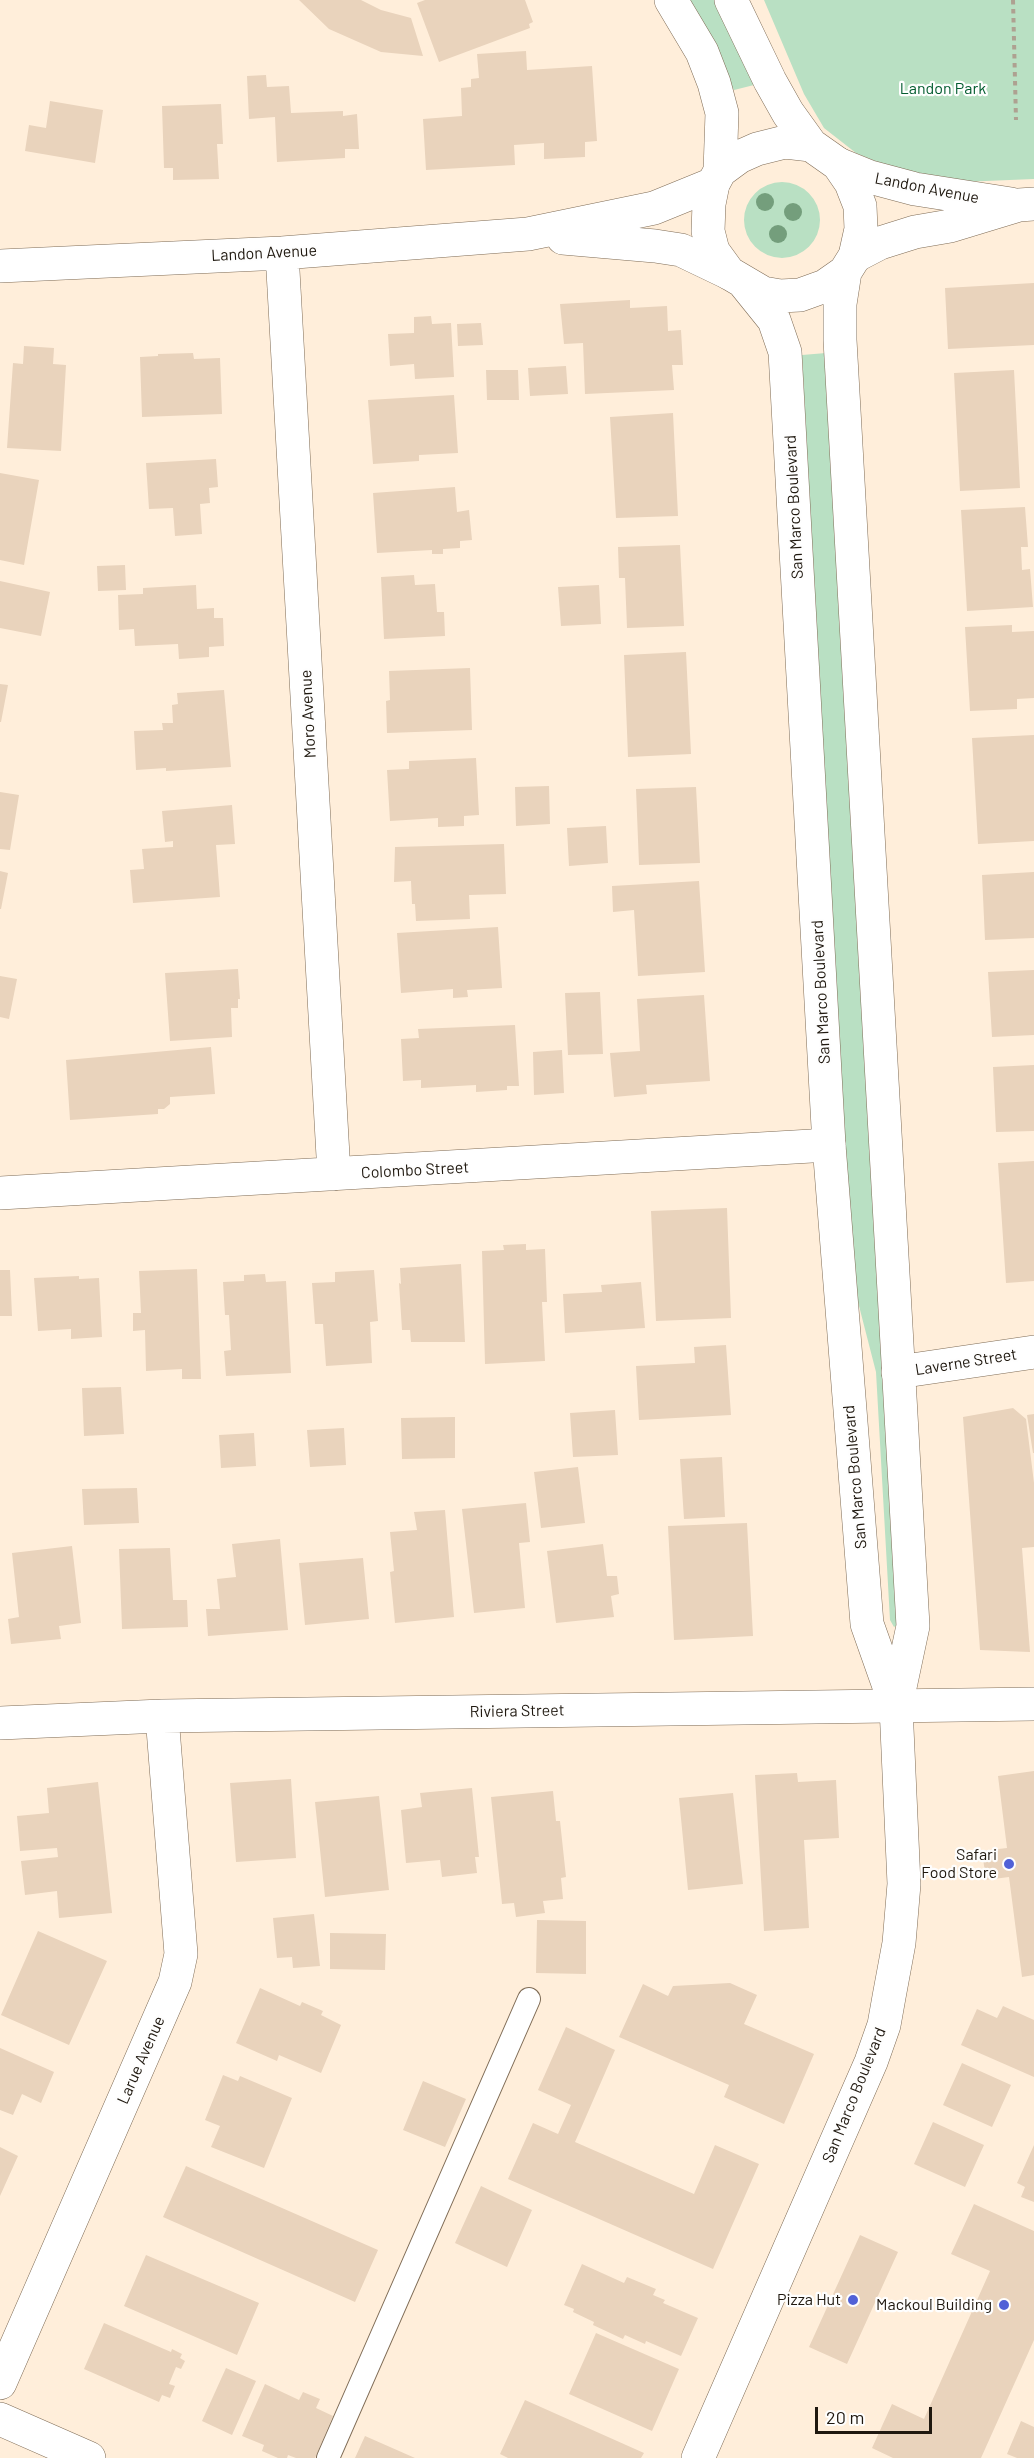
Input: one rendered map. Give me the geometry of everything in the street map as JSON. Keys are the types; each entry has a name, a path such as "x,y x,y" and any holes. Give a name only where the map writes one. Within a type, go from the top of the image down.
{"street":[{"path":"671,0 702,52 714,82 722,113 717,178 709,204 708,231 713,251 737,279"},
{"path":"528,234 681,250 763,293 780,296 800,295 825,286 850,264 861,229 860,206 851,183 838,164 811,145 779,98 731,0"},
{"path":"528,234 654,208 717,178 739,157 757,149 785,142 811,145"},
{"name":"Landon Avenue","path":"838,164 870,177 915,189 1026,205"},
{"name":"Landon Avenue","path":"850,264 880,243 915,232 950,226 1026,205"},
{"name":"Landon Avenue","path":"0,266 282,253 528,234"},
{"name":"Moro Avenue","path":"282,253 334,1174"},
{"name":"San Marco Boulevard","path":"698,2458 871,2062 884,2025 899,1943 904,1884 896,1707 913,1626 840,339 840,304 850,264"},
{"name":"San Marco Boulevard","path":"737,279 774,320 785,352 829,1145 867,1624 896,1707"},
{"name":"Colombo Street","path":"0,1193 829,1145"},
{"name":"Laverne Street","path":"898,1372 1034,1352"},
{"name":"Riviera Street","path":"0,1723 162,1716 1034,1704"},
{"name":"Larue Avenue","path":"0,2383 175,1982 181,1954 162,1716"},
{"path":"0,2419 89,2458"}],"lane":[{"path":"328,2458 529,1999"}],"path":[{"path":"1013,0 1016,120"}],"green space":[{"path":"685,0 716,0 754,85 734,90"},
{"name":"Landon Park","path":"764,0 1034,0 1034,179 961,182 899,171 856,153 824,128 804,94"},
{"path":"782,182 797,185 809,193 817,205 820,220 817,235 809,247 797,255 782,258 767,255 755,247 747,235 744,220 747,205 755,193 767,185"},
{"path":"826,353 897,1625 894,1627 890,1620 876,1372 849,1267 802,355"}],"building":[{"path":"299,0 361,0 381,10 411,18 423,56 381,52 329,29"},
{"path":"425,0 525,0 533,22 529,24 530,28 439,62 417,3"},
{"path":"526,51 527,70 592,66 597,141 585,142 585,157 544,159 544,143 514,145 515,165 426,170 423,119 462,116 461,88 471,87 471,79 479,78 477,54"},
{"path":"266,75 267,87 289,86 291,113 343,111 343,116 357,114 359,149 345,149 345,158 277,162 275,117 249,119 247,76"},
{"path":"50,101 103,110 95,163 25,151 29,125 46,128"},
{"path":"221,104 223,144 217,144 219,179 173,180 173,168 164,168 162,106"},
{"path":"1034,283 1034,345 948,349 945,288"},
{"path":"630,300 630,308 667,306 668,331 681,330 683,365 672,365 674,390 585,394 583,343 564,344 560,304"},
{"path":"431,316 432,324 451,323 454,377 415,379 414,364 390,366 388,334 414,333 414,317"},
{"path":"481,323 483,345 458,346 457,324"},
{"path":"24,346 54,348 53,364 66,365 61,451 7,448 13,363 23,364"},
{"path":"193,353 194,359 220,358 222,414 142,417 140,357"},
{"path":"566,366 568,394 530,396 528,368"},
{"path":"486,370 518,370 519,400 487,400"},
{"path":"1014,370 1020,488 960,491 954,373"},
{"path":"454,395 458,453 419,455 419,461 373,464 368,400"},
{"path":"673,413 678,516 616,518 610,417"},
{"path":"216,459 218,487 209,488 210,503 200,504 202,534 175,536 173,508 149,509 146,463"},
{"path":"0,473 39,480 24,565 0,560"},
{"path":"455,487 457,512 469,510 472,540 460,541 460,548 443,549 443,554 432,554 432,550 377,553 373,493"},
{"path":"1025,507 1028,547 1021,547 1022,570 1030,569 1033,607 967,611 961,510"},
{"path":"680,545 684,626 627,628 625,578 619,578 618,547"},
{"path":"125,565 126,590 98,591 97,566"},
{"path":"414,575 415,585 435,584 437,612 444,612 445,636 384,639 381,577"},
{"path":"0,581 50,592 41,636 0,628"},
{"path":"196,585 197,609 214,608 214,618 223,618 224,646 209,647 209,657 179,659 178,644 135,646 134,629 119,630 118,595 143,594 143,588"},
{"path":"599,585 601,624 561,626 558,587"},
{"path":"1012,625 1012,632 1034,631 1034,698 1017,699 1017,709 970,711 965,627"},
{"path":"686,652 691,754 628,757 624,655"},
{"path":"470,668 472,730 387,733 386,701 390,700 389,671"},
{"path":"0,684 8,685 1,722 0,722"},
{"path":"224,690 231,767 166,771 166,768 136,770 134,731 163,730 162,723 173,723 172,705 178,704 177,693"},
{"path":"1034,735 1034,841 978,844 972,738"},
{"path":"476,758 479,815 464,816 464,826 438,827 438,818 390,821 387,770 409,769 409,761"},
{"path":"549,786 550,824 516,826 515,787"},
{"path":"696,787 700,863 639,865 636,789"},
{"path":"0,792 19,795 10,850 0,849"},
{"path":"232,805 235,844 216,845 220,897 133,903 130,870 144,869 142,849 173,847 173,841 165,842 162,811"},
{"path":"606,826 608,863 569,866 567,828"},
{"path":"504,844 506,894 469,895 470,919 416,921 415,904 412,904 411,881 394,882 395,847"},
{"path":"0,871 8,873 1,909 0,909"},
{"path":"1034,872 1034,938 985,940 982,875"},
{"path":"699,881 705,972 638,976 634,910 613,912 612,886"},
{"path":"498,927 502,988 467,990 468,997 453,998 453,989 401,993 397,933"},
{"path":"238,969 240,999 238,999 238,1008 231,1008 232,1037 170,1041 165,973"},
{"path":"1034,970 1034,1035 992,1037 988,972"},
{"path":"0,976 17,979 9,1019 0,1017"},
{"path":"600,992 603,1054 568,1055 565,993"},
{"path":"704,995 710,1081 646,1085 647,1094 614,1097 610,1053 640,1051 637,999"},
{"path":"515,1025 519,1086 507,1086 507,1090 476,1092 476,1085 421,1088 421,1080 403,1081 401,1039 419,1038 418,1029"},
{"path":"211,1047 215,1094 170,1097 170,1104 164,1109 158,1109 158,1114 70,1120 66,1060"},
{"path":"562,1050 564,1093 534,1095 533,1052"},
{"path":"1034,1065 1034,1131 996,1132 993,1067"},
{"path":"1034,1161 1034,1281 1006,1283 998,1163"},
{"path":"727,1208 731,1318 656,1321 651,1211"},
{"path":"526,1244 526,1250 545,1249 547,1302 542,1302 545,1361 485,1364 482,1251 504,1250 503,1245"},
{"path":"461,1264 465,1342 411,1342 410,1330 402,1330 400,1268"},
{"path":"197,1269 201,1379 182,1379 182,1369 146,1371 145,1330 133,1331 133,1313 141,1313 139,1271"},
{"path":"0,1270 10,1270 12,1316 0,1316"},
{"path":"374,1270 378,1321 370,1322 372,1363 326,1366 323,1324 315,1324 312,1283 335,1282 335,1272"},
{"path":"265,1274 266,1282 286,1281 291,1373 226,1376 224,1351 231,1350 229,1315 225,1315 223,1282 244,1281 244,1275"},
{"path":"79,1276 79,1279 99,1278 102,1337 71,1339 71,1329 38,1331 34,1278"},
{"path":"641,1282 645,1328 565,1333 563,1294 602,1292 601,1285"},
{"path":"726,1345 731,1415 639,1420 636,1366 695,1363 694,1347"},
{"path":"121,1387 124,1434 84,1436 82,1388"},
{"path":"1013,1408 1026,1419 1034,1483 1034,1547 1022,1548 1030,1652 980,1650 963,1417"},
{"path":"615,1410 618,1455 573,1457 570,1413"},
{"path":"1034,1414 1034,1453 1033,1453 1027,1415"},
{"path":"455,1417 455,1458 402,1459 401,1418"},
{"path":"344,1428 346,1465 310,1467 307,1430"},
{"path":"254,1433 256,1466 221,1468 219,1435"},
{"path":"722,1457 725,1517 684,1519 680,1459"},
{"path":"578,1467 585,1523 541,1528 534,1472"},
{"path":"137,1488 139,1523 84,1525 82,1489"},
{"path":"526,1503 530,1542 519,1543 525,1608 474,1613 462,1509"},
{"path":"445,1510 454,1617 395,1623 390,1572 394,1571 390,1532 417,1530 414,1512"},
{"path":"747,1523 753,1636 674,1640 668,1526"},
{"path":"280,1539 288,1630 208,1636 206,1609 220,1609 217,1579 236,1577 232,1544"},
{"path":"603,1544 607,1576 617,1576 619,1594 611,1596 614,1617 556,1623 547,1551"},
{"path":"72,1546 81,1623 59,1626 61,1639 11,1644 8,1619 19,1617 12,1553"},
{"path":"170,1548 173,1600 187,1600 188,1627 122,1629 119,1549"},
{"path":"363,1558 369,1619 305,1625 299,1563"},
{"name":"Safari Food Store","path":"1034,1771 1034,1975 1022,1977 1009,1877 986,1880 982,1851 1007,1848 998,1776"},
{"path":"797,1773 798,1782 836,1780 839,1838 804,1840 809,1928 764,1931 755,1775"},
{"path":"291,1779 296,1858 236,1862 230,1783"},
{"path":"98,1782 112,1913 59,1918 57,1891 25,1895 21,1861 58,1857 57,1848 20,1851 17,1816 49,1813 47,1788"},
{"path":"472,1788 479,1857 475,1857 477,1873 442,1877 440,1860 406,1863 401,1810 422,1807 420,1793"},
{"path":"553,1791 556,1821 560,1821 566,1877 561,1878 563,1899 543,1901 545,1913 516,1917 514,1903 502,1904 491,1797"},
{"path":"733,1793 743,1884 688,1890 679,1798"},
{"path":"379,1796 389,1890 325,1897 315,1802"},
{"path":"314,1914 320,1966 293,1968 292,1957 277,1958 273,1918"},
{"path":"537,1920 586,1921 586,1974 536,1973"},
{"path":"38,1931 107,1961 69,2045 1,2015"},
{"path":"330,1933 386,1934 385,1970 330,1969"},
{"path":"730,1983 757,1995 744,2024 814,2054 784,2124 724,2097 729,2085 619,2037 643,1984 668,1996 673,1986"},
{"path":"260,1988 300,2006 302,2002 323,2011 321,2015 341,2025 321,2073 279,2055 277,2061 236,2043"},
{"path":"1003,2006 1034,2020 1034,2077 961,2045 977,2009 997,2018"},
{"path":"566,2027 615,2050 575,2142 694,2194 715,2145 759,2164 713,2269 508,2179 533,2123 558,2134 571,2105 538,2090"},
{"path":"0,2048 54,2072 41,2103 22,2094 13,2115 0,2110"},
{"path":"962,2063 1011,2085 992,2127 943,2105"},
{"path":"223,2075 238,2081 240,2076 292,2098 264,2168 211,2147 220,2126 205,2120"},
{"path":"423,2081 466,2099 445,2147 403,2130"},
{"path":"933,2122 984,2145 965,2187 914,2164"},
{"path":"1034,2145 1034,2202 1021,2197 1025,2187 1017,2183"},
{"path":"0,2147 18,2156 0,2196"},
{"path":"186,2166 378,2250 355,2302 163,2217"},
{"path":"481,2186 532,2210 507,2267 455,2243"},
{"name":"Mackoul Building","path":"974,2204 1034,2231 1034,2340 981,2458 893,2458 872,2448 892,2404 924,2419 990,2271 951,2254"},
{"name":"Pizza Hut","path":"860,2235 898,2252 847,2364 809,2347"},
{"path":"146,2255 259,2303 237,2355 124,2306"},
{"path":"582,2264 624,2283 627,2277 656,2289 653,2295 665,2300 663,2303 698,2318 681,2356 646,2341 645,2344 625,2335 623,2339 593,2325 594,2322 564,2305"},
{"path":"104,2323 171,2352 172,2349 182,2354 180,2358 185,2361 181,2369 176,2367 169,2384 175,2386 170,2398 162,2395 159,2402 84,2369"},
{"path":"596,2333 679,2369 652,2431 569,2394"},
{"path":"226,2368 256,2381 232,2435 202,2421"},
{"path":"265,2384 299,2400 303,2392 320,2399 316,2408 333,2416 315,2458 296,2458 288,2455 287,2458 278,2458 262,2451 264,2445 242,2436"},
{"path":"525,2400 644,2453 641,2458 508,2458 500,2454"},
{"path":"1021,2421 1034,2427 1034,2458 1017,2458 1007,2454"},
{"path":"365,2436 415,2458 355,2458"}],"place":[{"name":"Safari Food Store","path":"1009,1864"},
{"name":"Pizza Hut","path":"853,2300"},
{"name":"Mackoul Building","path":"1004,2305"}]}
